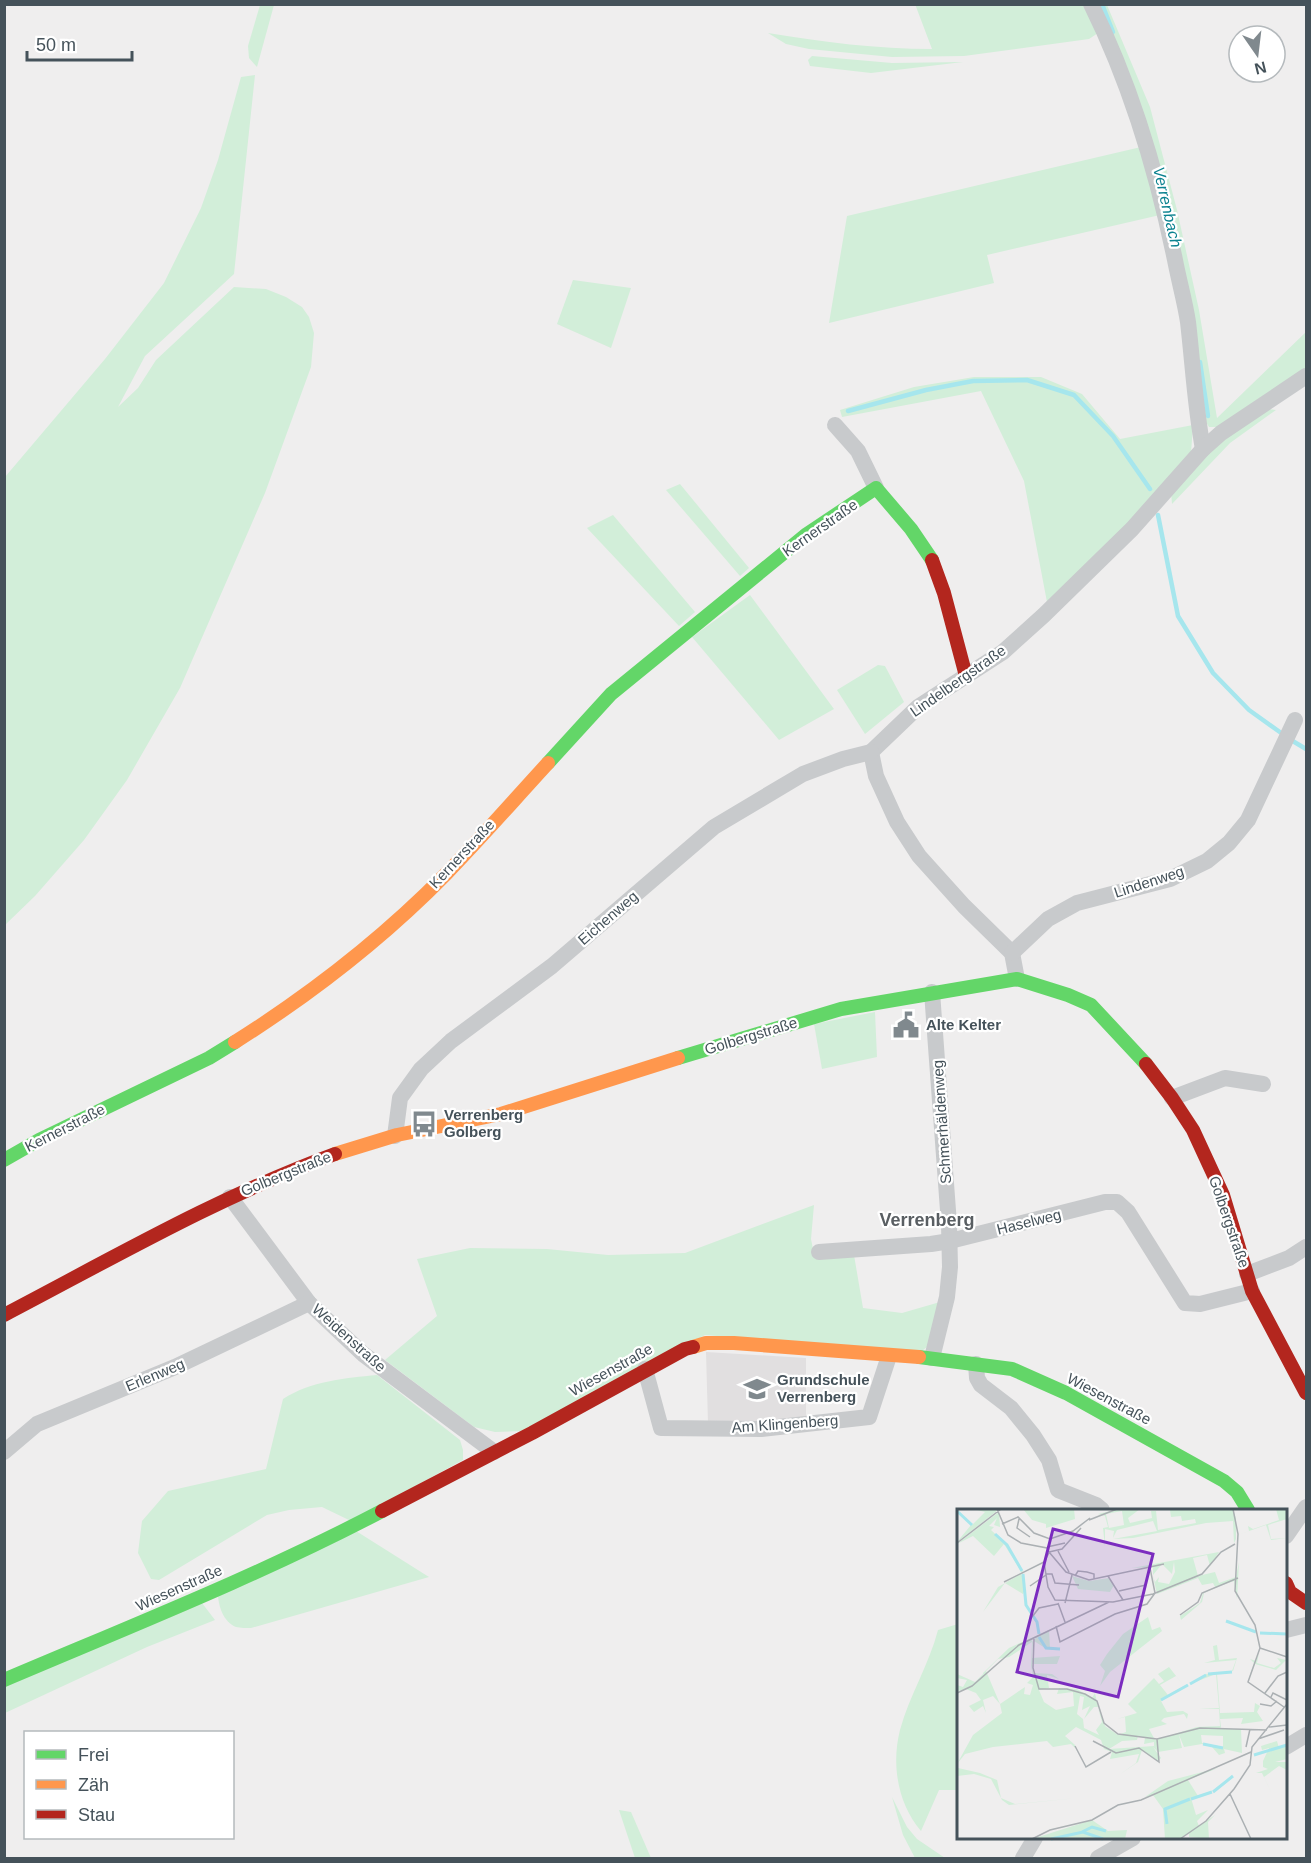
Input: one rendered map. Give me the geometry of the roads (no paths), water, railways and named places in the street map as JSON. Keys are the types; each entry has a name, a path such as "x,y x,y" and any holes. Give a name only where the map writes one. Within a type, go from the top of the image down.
{"street":[{"path":"1091,4 1130,94 1166,217 1187,321 1198,424 1203,449"},
{"name":"Lindelbergstraße","path":"871,752 918,706 1003,652 1093,569 1203,449 1221,433 1306,376"},
{"path":"835,425 858,451 876,488 911,529 933,562 944,593 966,676"},
{"name":"Kernerstraße","path":"4,1160 39,1140 209,1058 286,1010 364,949 445,875 611,694 712,609 807,534 876,488"},
{"name":"Lindenweg","path":"1012,953 1048,919 1077,903 1170,879 1207,861 1229,843 1248,820 1295,720"},
{"path":"871,752 876,776 897,822 919,856 964,906 1012,953 1017,979"},
{"name":"Eichenweg","path":"395,1136 400,1098 421,1069 443,1048 552,966 714,827 803,774 843,759 871,752"},
{"name":"Golbergstraße","path":"4,1315 230,1197 344,1150 395,1136 501,1114 841,1009 1017,979 1068,995 1091,1005 1137,1053 1172,1098 1193,1130 1223,1195 1252,1291 1306,1393"},
{"name":"Schmerhäldenweg","path":"932,992 950,1241 950,1267 946,1297 932,1358"},
{"path":"1172,1098 1225,1078 1263,1084"},
{"name":"Weidenstraße","path":"230,1197 309,1303 363,1354 494,1452"},
{"name":"Haselweg","path":"819,1252 950,1241 1105,1202 1117,1202 1128,1212 1185,1303 1200,1304 1252,1291"},
{"path":"1247,1274 1289,1258 1306,1247"},
{"name":"Erlenweg","path":"4,1452 37,1424 175,1367 309,1303"},
{"name":"Wiesenstraße","path":"4,1680 206,1594 339,1534 532,1433 645,1369 685,1349 706,1343 734,1343 932,1358 1012,1369 1066,1393 1224,1481 1237,1492 1247,1509"},
{"name":"Am Klingenberg","path":"645,1369 661,1428 761,1429 869,1417 889,1356"},
{"path":"976,1364 977,1378 981,1385 1011,1408 1033,1435 1048,1460 1058,1490 1101,1509"},
{"path":"1296,1530 1306,1507"},
{"path":"1287,1585 1290,1592 1306,1603"},
{"path":"1287,1630 1306,1625"},
{"path":"1287,1746 1306,1735"},
{"path":"1023,1858 1034,1839"},
{"path":"1098,1858 1131,1839"}],"waterway":[{"name":"Verrenbach","path":"1102,4 1113,32"},
{"name":"Verrenbach","path":"1200,362 1208,416"},
{"path":"848,411 926,390 973,381 1027,380 1074,395 1113,436 1150,489"},
{"name":"Verrenbach","path":"1158,515 1178,616 1213,673 1249,710 1284,735"},
{"name":"Verrenbach","path":"1291,740 1306,749"}],"place":[{"name":"Alte Kelter","path":"906,1025"},
{"name":"Verrenberg Golberg","path":"424,1124"},
{"name":"Grundschule Verrenberg","path":"757,1389"}],"district":[{"name":"Verrenberg","path":"927,1220"}]}
